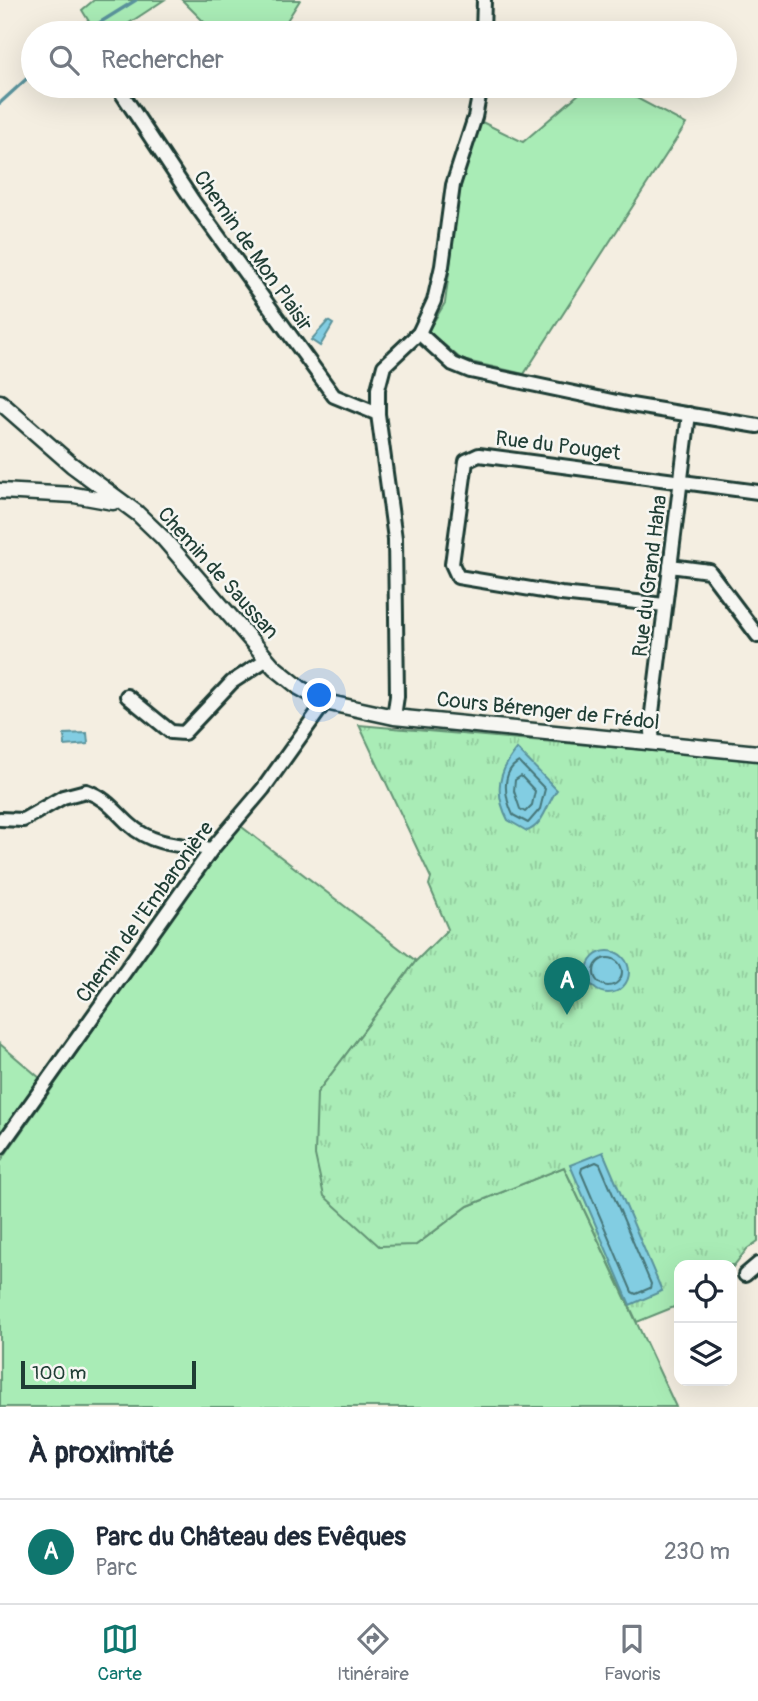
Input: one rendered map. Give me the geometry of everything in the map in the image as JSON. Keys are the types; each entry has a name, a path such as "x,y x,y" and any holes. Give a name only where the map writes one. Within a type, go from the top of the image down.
{"street":[{"path":"483,21 484,0"},
{"name":"Chemin de Mon Plaisir","path":"125,98 193,201 334,396 378,414"},
{"path":"394,717 397,696 395,539 378,414 378,389 384,366 419,333 434,301 442,267 453,185 479,98"},
{"path":"419,333 453,364 470,371 758,426"},
{"name":"Chemin de Saussan","path":"0,402 72,465 163,538 267,659 300,688 330,703"},
{"name":"Rue du Grand Haha","path":"653,743 651,721 689,414"},
{"name":"Rue du Pouget","path":"665,605 561,594 458,577 452,564 464,467 472,456 681,481"},
{"path":"72,465 76,480 74,495"},
{"path":"681,481 758,492"},
{"path":"0,491 74,495 121,503"},
{"path":"670,566 709,571 758,636"},
{"path":"127,696 171,732 184,733 232,682 267,659"},
{"name":"Cours Bérenger de Frédol","path":"330,703 394,717 758,753"},
{"name":"Chemin de l'Embaronière","path":"0,1147 212,849 330,703"},
{"path":"0,819 23,820 62,797 86,791 111,804 146,837 170,845 212,849"},
{"path":"745,1275 758,1265"}],"green space":[{"path":"94,0 164,0 132,21 89,21 82,10"},
{"path":"182,0 300,0 287,21 203,21"},
{"path":"574,98 637,98 686,124 524,374 462,360 428,331 445,303 460,188 478,120 523,142"},
{"path":"359,725 758,760 758,1241 737,1262 674,1260 674,1307 637,1322 564,1167 468,1206 416,1245 379,1246 324,1196 315,1155 317,1093 416,961 448,929 429,885 431,878"},
{"path":"238,824 416,961 317,1093 416,1245 468,1206 564,1167 676,1407 0,1407 0,1162"},
{"path":"0,1044 41,1079 0,1139"}],"water":[{"path":"328,321 333,324 320,346 311,340"},
{"path":"87,733 88,744 65,746 64,734"},
{"path":"517,749 557,790 541,819 527,831 508,820 501,801 502,774"},
{"path":"608,951 623,957 629,972 623,987 608,993 593,987 587,972 593,957"},
{"path":"603,1152 662,1291 630,1305 570,1165"}],"waterway":[{"path":"102,21 136,0"},
{"path":"0,103 21,84"}],"place":[{"name":"Parc du Château des Evêques","path":"567,1015"}]}
